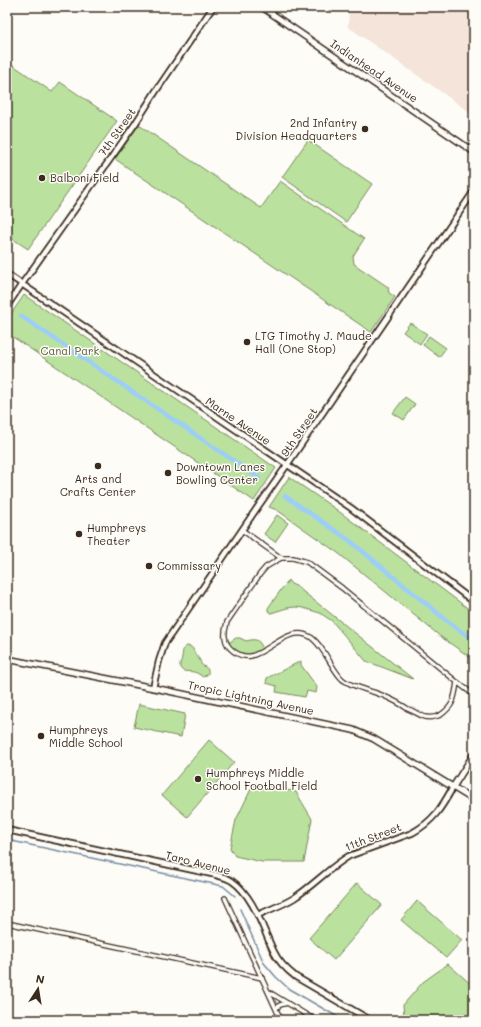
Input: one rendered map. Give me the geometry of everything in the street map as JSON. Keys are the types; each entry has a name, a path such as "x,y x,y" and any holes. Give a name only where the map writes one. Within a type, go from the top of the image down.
{"main road":[{"name":"Indianhead Avenue","path":"262,7 474,152"},
{"name":"Tropic Lightning Avenue","path":"7,659 353,730 374,739 474,800"},
{"name":"11th Street","path":"454,787 474,754"}],"street":[{"name":"7th Street","path":"7,306 135,124 213,7"},
{"name":"9th Street","path":"153,688 159,661 166,644 242,530 474,191"},
{"name":"Marne Avenue","path":"7,274 351,508 474,602"},
{"path":"242,530 281,558"},
{"path":"458,682 452,703 446,711 438,716 424,716 394,700 347,683 341,678 318,644 311,637 304,634 287,636 264,650 251,656 245,656 240,655 230,649 225,638 225,630 227,622 266,567 281,558 293,558 307,562 342,588 458,682 474,695"},
{"name":"11th Street","path":"258,915 293,899 349,856 421,828 437,813 454,787"},
{"name":"Taro Avenue","path":"7,830 232,880 245,892 258,915 274,952 286,970 370,1020"},
{"path":"224,898 281,1020"},
{"path":"7,923 262,978"},
{"path":"268,992 315,1020"},
{"path":"276,1008 287,1003"}],"shaded area":[{"path":"348,7 474,7 474,115 347,26 349,23"}],"green space":[{"name":"Balboni Field","path":"7,61 52,92 60,82 117,121 28,249 7,235"},
{"path":"139,125 261,208 280,181 364,239 353,256 354,264 388,287 389,293 395,297 371,332 115,159"},
{"path":"308,140 372,184 346,222 282,177"},
{"name":"Canal Park","path":"24,295 276,468 254,501 7,333 7,320"},
{"path":"410,323 427,334 420,344 403,332"},
{"path":"429,336 446,348 439,357 423,345"},
{"path":"405,397 415,404 404,420 393,413"},
{"path":"289,477 337,510 474,613 474,660 441,637 338,553 277,510 269,507"},
{"path":"277,515 288,523 275,542 264,534"},
{"path":"288,580 291,584 296,586 413,679 366,661 332,621 320,613 295,607 271,613 268,611 268,608"},
{"path":"236,638 246,641 255,640 264,650 256,655 240,655 227,644"},
{"path":"187,646 192,648 201,664 207,669 208,674 203,677 195,672 184,671 181,669 180,665 183,650"},
{"path":"301,661 301,665 317,687 316,693 307,691 305,697 276,692 277,686 266,683 267,678"},
{"path":"139,704 185,714 181,737 134,727"},
{"name":"Humphreys Middle School Football Field","path":"209,740 234,762 187,817 162,795"},
{"path":"254,783 296,792 312,819 304,862 262,862 235,856 230,848 236,820"},
{"path":"357,883 382,905 334,960 309,938"},
{"path":"417,901 462,940 446,958 401,920"},
{"path":"448,964 474,987 474,1020 409,1020 404,1015 403,1005 423,982"}],"waterway":[{"path":"21,316 259,478"},
{"path":"285,496 349,540 452,625 474,640"},
{"path":"7,840 223,886 235,896"},
{"path":"240,909 264,963 276,977 289,989 343,1020"}],"place":[{"name":"2nd Infantry Division Headquarters","path":"365,129"},
{"name":"Balboni Field","path":"42,178"},
{"name":"LTG Timothy J. Maude Hall (One Stop)","path":"247,342"},
{"name":"Arts and Crafts Center","path":"98,466"},
{"name":"Downtown Lanes Bowling Center","path":"168,473"},
{"name":"Humphreys Theater","path":"79,534"},
{"name":"Commissary","path":"149,566"},
{"name":"Humphreys Middle School","path":"41,736"},
{"name":"Humphreys Middle School Football Field","path":"198,779"}]}
